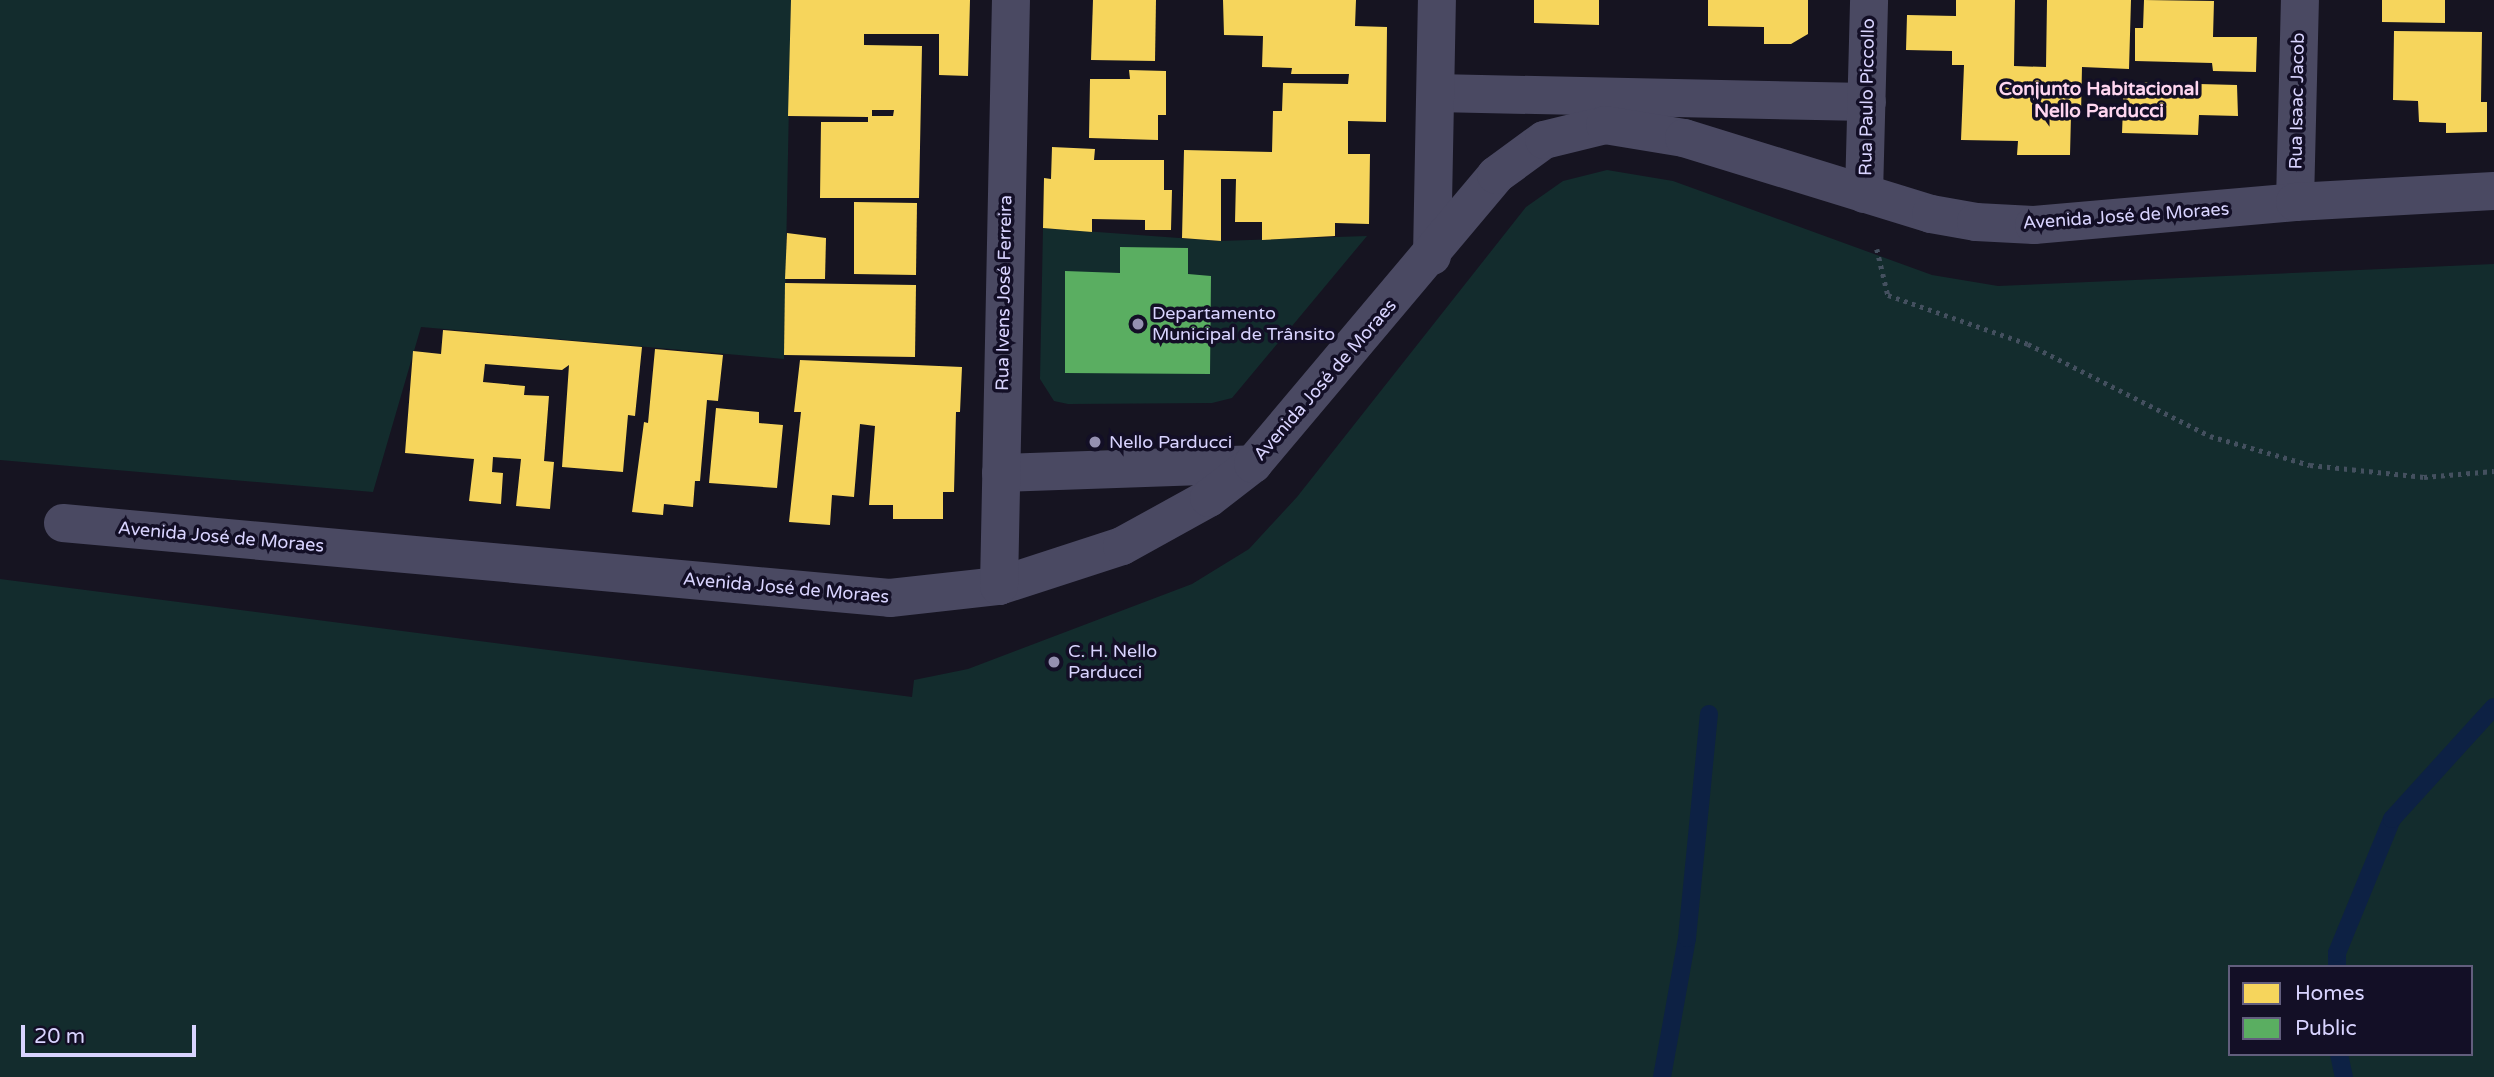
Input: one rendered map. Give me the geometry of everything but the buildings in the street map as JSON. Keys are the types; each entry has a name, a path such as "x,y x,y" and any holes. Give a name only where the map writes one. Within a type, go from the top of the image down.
{"street":[{"name":"Rua Ivens José Ferreira","path":"999,586 1011,0"},
{"path":"1432,256 1437,0"},
{"name":"Rua Paulo Piccollo","path":"1864,194 1869,0"},
{"name":"Rua Isaac Jacob","path":"2295,202 2300,0"},
{"path":"1436,93 1867,102"},
{"name":"Avenida José de Moraes","path":"63,523 890,598 999,586 1122,546 1209,498 1253,464 1432,256 1496,175 1544,140 1605,125 1685,138 1931,215 2034,225 2295,202 2494,191"},
{"path":"1001,473 1253,464"}],"path":[{"path":"1864,194 1888,295 2028,344 2210,436 2309,465 2424,477 2494,471"}],"green space":[{"path":"0,0 791,0 784,359 421,327 373,492 0,460"},
{"path":"1607,170 1673,181 1932,275 1998,286 2494,264 2494,1077 0,1077 0,579 912,697 914,680 968,669 1192,584 1249,549 1297,497 1526,207 1563,181"},
{"path":"1043,228 1220,241 1367,236 1232,398 1212,403 1068,404 1054,401 1040,379"}],"waterway":[{"path":"2337,965 2337,953 2392,819 2494,707"},
{"path":"1662,1077 1687,938 1709,714"},
{"path":"2339,1056 2344,1077"}],"place":[{"name":"Departamento Municipal de Trânsito","path":"1138,324"},
{"name":"Nello Parducci","path":"1095,442"},
{"name":"C. H. Nello Parducci","path":"1054,662"}],"district":[{"name":"Conjunto Habitacional Nello Parducci","path":"2099,101"}]}
